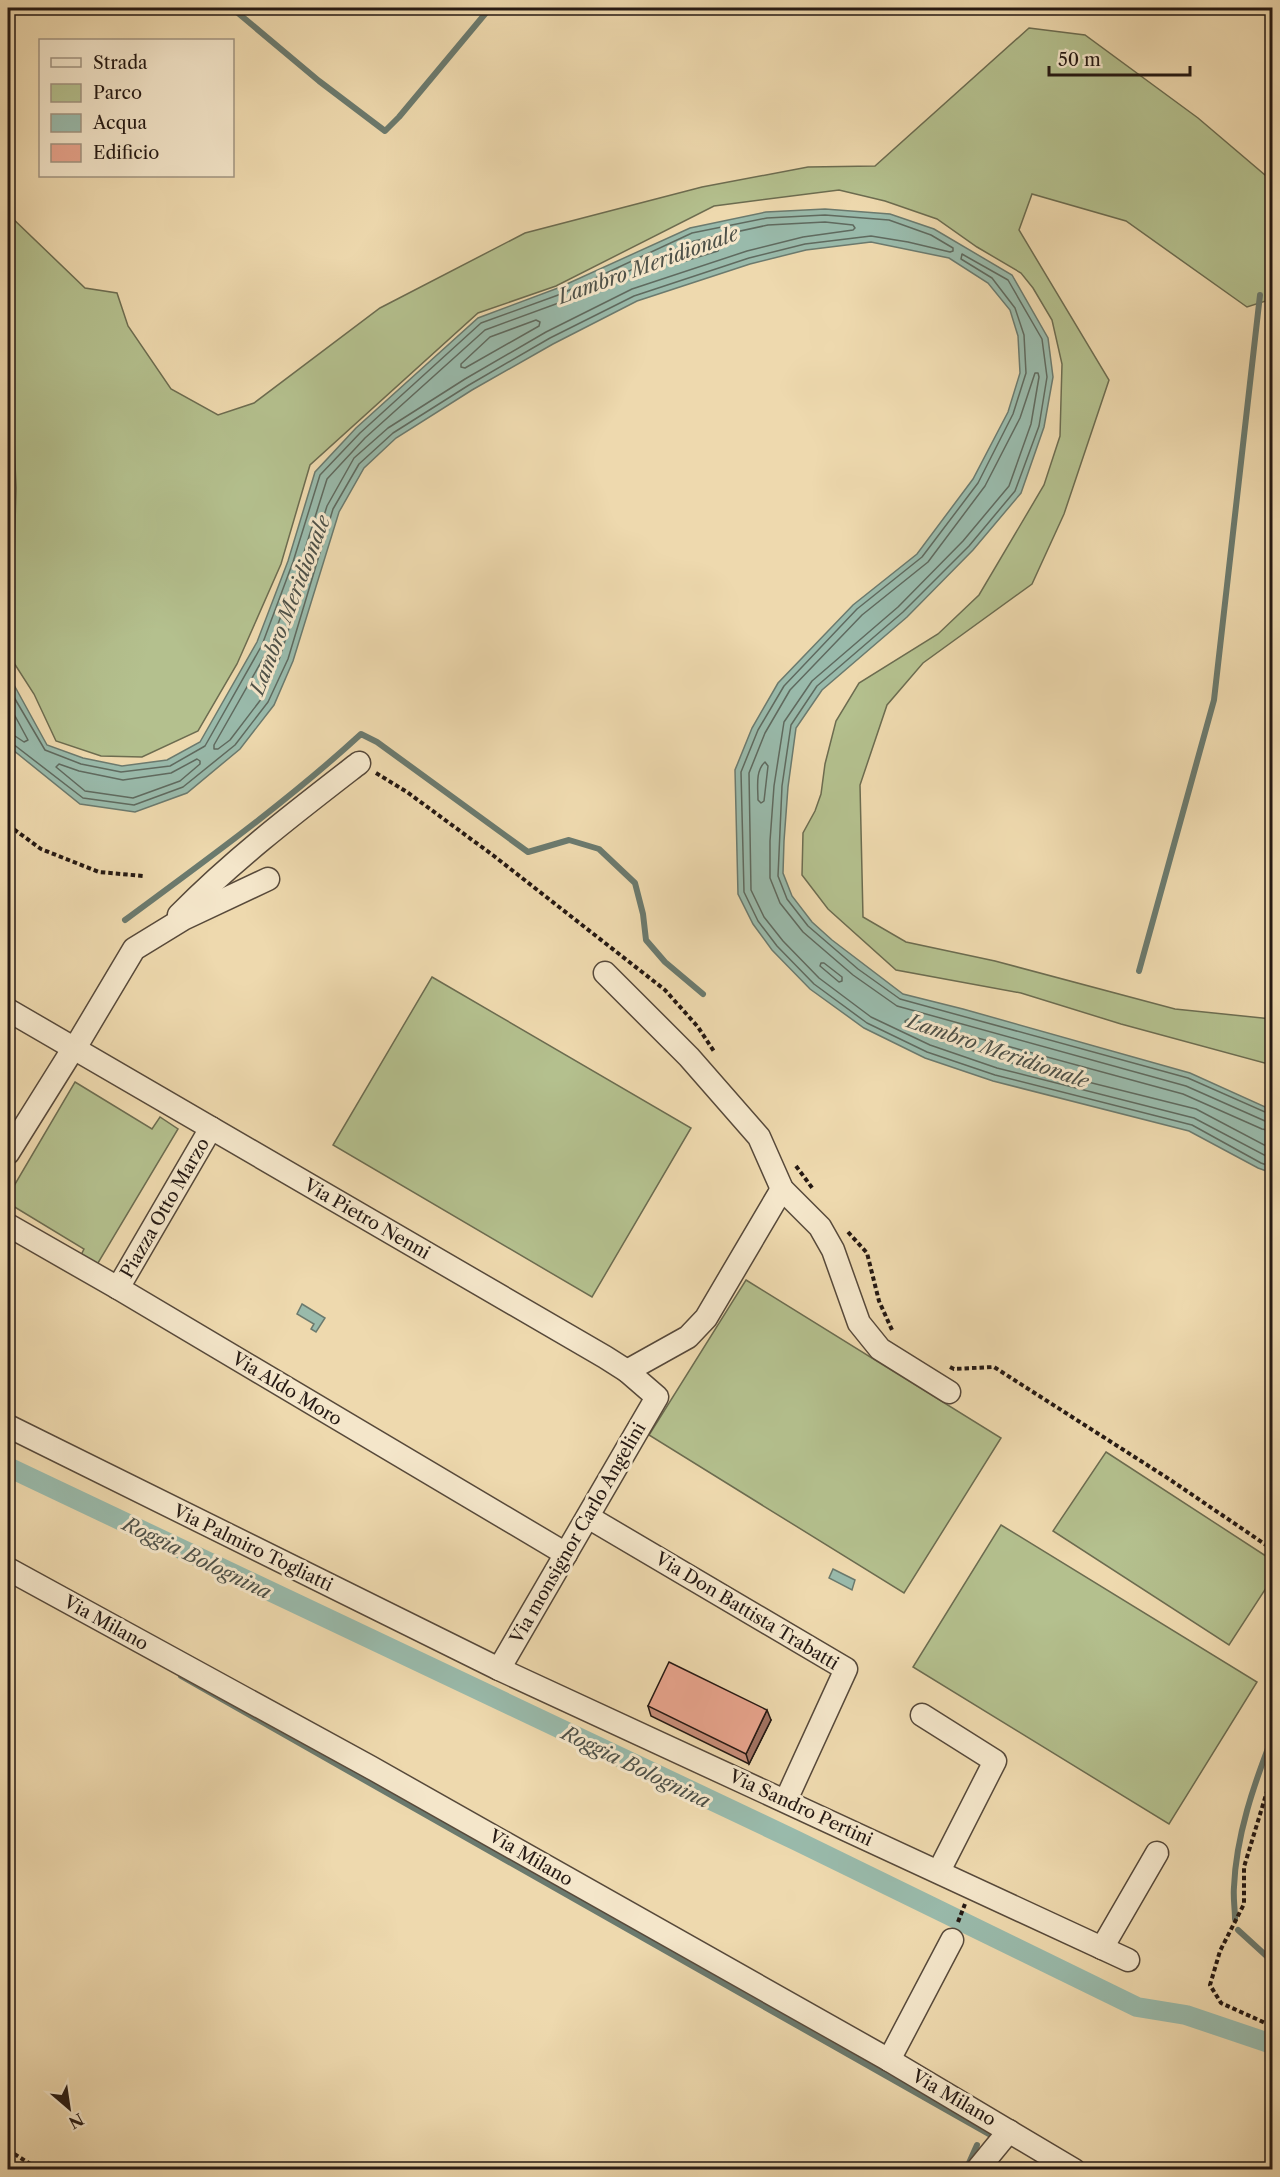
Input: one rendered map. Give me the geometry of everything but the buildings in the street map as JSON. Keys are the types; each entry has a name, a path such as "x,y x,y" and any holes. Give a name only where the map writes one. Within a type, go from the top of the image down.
{"street":[{"path":"161,933 196,897 276,828 359,763"},
{"path":"8,1153 134,949 183,919 268,879"},
{"path":"605,974 689,1057 759,1137 782,1189 820,1227 832,1250 859,1323 880,1349 949,1392"},
{"name":"Via Pietro Nenni","path":"8,1010 627,1371 657,1397"},
{"name":"Piazza Otto Marzo","path":"118,1288 211,1128"},
{"path":"627,1371 687,1337 705,1318 782,1189"},
{"name":"Via Aldo Moro","path":"8,1226 118,1288 566,1554"},
{"name":"Via monsignor Carlo Angelini","path":"499,1669 657,1397"},
{"name":"Via Palmiro Togliatti","path":"8,1426 499,1669"},
{"name":"Via Don Battista Trabatti","path":"588,1517 846,1669 786,1800"},
{"name":"Via Milano","path":"8,1569 370,1767 889,2060 1074,2169"},
{"name":"Via Sandro Pertini","path":"499,1669 1128,1960"},
{"path":"922,1715 995,1761 939,1871"},
{"path":"1102,1948 1157,1853"},
{"path":"889,2060 954,1934"},
{"path":"977,2169 1009,2131"}],"path":[{"path":"359,763 407,792 494,856 665,990 698,1027 717,1056"},
{"path":"8,825 41,849 99,872 143,876"},
{"path":"791,1161 819,1197"},
{"path":"846,1230 867,1253 879,1301 895,1336"},
{"path":"945,1365 954,1369 994,1367 1169,1479 1272,1550"},
{"path":"1272,1775 1244,1867 1244,1904 1220,1951 1210,1985 1221,2003 1272,2026"},
{"path":"954,1934 965,1905"},
{"path":"8,2150 40,2169"}],"green space":[{"path":"1029,28 1085,35 1198,118 1272,181 1272,299 1247,307 1126,221 1032,194 1019,230 1109,380 1064,514 1032,584 923,663 887,705 860,785 863,917 906,942 995,961 1175,1009 1272,1019 1272,1065 1121,1024 1021,993 896,970 828,909 802,875 803,833 821,794 825,764 836,721 859,683 938,634 979,595 1044,485 1060,436 1062,364 1052,320 1033,288 1021,273 977,247 937,219 885,201 839,190 714,206 556,286 478,313 310,465 281,564 237,664 198,731 142,757 101,756 56,741 34,694 14,663 16,488 11,365 8,353 8,214 85,288 117,293 128,326 171,389 218,415 254,403 380,308 525,233 702,187 808,167 875,166"},
{"path":"432,977 691,1128 592,1297 333,1145"},
{"path":"75,1082 152,1129 160,1117 178,1129 95,1268 79,1259 84,1249 8,1203 8,1196"},
{"path":"746,1280 1001,1438 904,1593 649,1435"},
{"path":"1106,1452 1272,1560 1272,1579 1229,1645 1053,1531"},
{"path":"1001,1525 1257,1682 1169,1824 913,1667"}],"water":[{"name":"Lambro Meridionale","path":"825,209 890,214 934,229 1012,275 1048,338 1053,377 1044,427 1021,493 973,550 907,617 822,690 796,728 788,787 783,873 792,896 812,922 832,940 903,994 1190,1073 1272,1110 1272,1173 1258,1168 1189,1131 993,1081 925,1058 864,1028 810,989 772,950 753,924 738,894 735,770 752,728 778,683 853,605 917,554 973,479 1008,412 1020,373 1018,336 1010,310 988,283 949,258 871,242 806,250 750,264 637,301 553,344 472,390 396,438 364,468 339,512 293,661 274,705 240,749 187,793 135,812 80,804 8,746 8,674 47,745 83,758 122,766 167,760 200,742 257,642 288,561 315,472 356,428 478,318 558,288 690,228 766,212"},
{"path":"302,1304 325,1318 316,1332 311,1329 314,1324 297,1314"},
{"path":"833,1569 855,1580 852,1590 829,1578"}],"waterway":[{"path":"232,8 319,81 385,131 490,8"},
{"path":"1139,971 1214,700 1260,295"},
{"path":"125,920 275,807 361,734 377,742 528,852 569,840 599,849 635,883 643,914 646,940 665,962 703,994"},
{"name":"Roggia Bolognina","path":"8,1467 795,1840 1137,2007 1186,2015 1272,2044"},
{"path":"181,1676 994,2137"},
{"path":"1235,1919 1234,1891 1238,1849 1253,1792 1272,1738"},
{"path":"1238,1930 1272,1961"},
{"path":"963,2170 969,2163 977,2145"}]}
